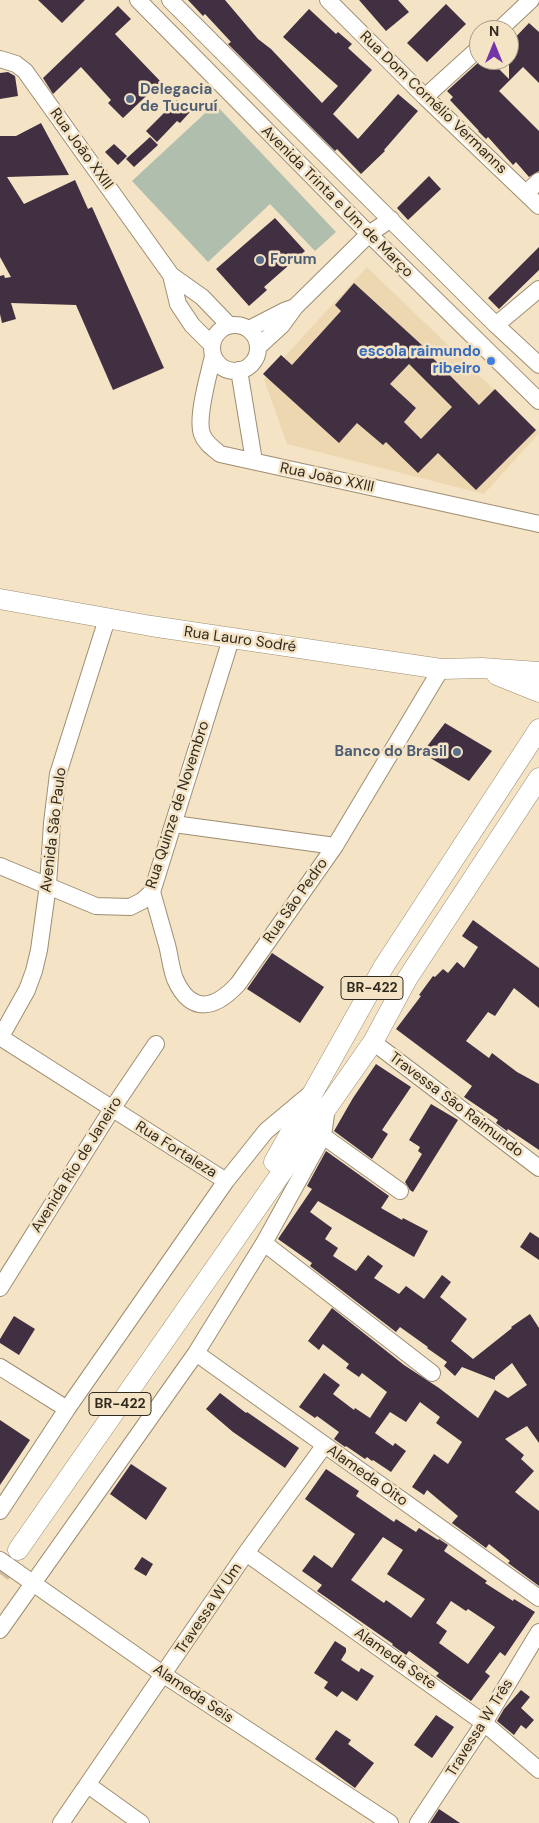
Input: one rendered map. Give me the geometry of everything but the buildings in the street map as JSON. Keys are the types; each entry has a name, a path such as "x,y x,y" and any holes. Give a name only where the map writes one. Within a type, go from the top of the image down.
{"main road":[{"name":"Rua Lauro Sodré","path":"0,599 231,639 440,669 482,668 539,672"},
{"name":"Rua Lauro Sodré","path":"482,668 539,692"},
{"name":"BR-422","path":"18,1550 221,1258 320,1098 384,966 539,729"},
{"name":"BR-422","path":"320,1098 373,1042 407,980 539,778"},
{"path":"384,966 407,980"}],"street":[{"name":"Avenida Trinta e Um de Março","path":"138,0 369,234 539,402"},
{"name":"Avenida Trinta e Um de Março","path":"170,0 496,325 539,365"},
{"name":"Rua Dom Cornélio Vermanns","path":"328,0 425,97 539,206"},
{"path":"511,20 531,4"},
{"path":"425,97 469,57"},
{"name":"Rua João XXIII","path":"0,59 16,64 26,71 171,275 202,297 228,325"},
{"path":"526,193 539,181"},
{"path":"258,347 282,325 295,307 369,234 391,219"},
{"name":"Rua João XXIII","path":"171,275 178,304 212,351 200,420 201,433 207,444 220,454 539,524"},
{"path":"496,325 539,290"},
{"path":"249,329 284,310 295,307"},
{"path":"238,324 249,329 255,336 258,347 256,357 252,363 246,368 239,370 225,369 219,365 212,351 218,332 228,325 238,324"},
{"path":"239,370 254,461"},
{"name":"Avenida São Paulo","path":"0,1037 27,990 34,971 39,950 48,884 52,823 58,774 107,619"},
{"name":"Rua Quinze de Novembro","path":"0,866 48,884 96,906 130,907 142,901 152,892 231,639"},
{"name":"Rua São Pedro","path":"152,892 175,978 185,995 191,1002 200,1005 214,1003 227,996 238,984 335,846 440,669"},
{"path":"174,824 335,846"},
{"name":"Rua Fortaleza","path":"0,1037 226,1181"},
{"name":"Travessa São Raimundo","path":"373,1042 539,1168"},
{"name":"Avenida Rio de Janeiro","path":"0,1288 112,1109 156,1044"},
{"path":"0,1511 67,1409 226,1181 266,1131 320,1098 323,1136 264,1243 196,1354 0,1630"},
{"path":"323,1136 400,1192"},
{"path":"264,1243 432,1373"},
{"name":"Alameda Oito","path":"196,1354 539,1598"},
{"path":"0,1367 67,1409"},
{"name":"Travessa W Um","path":"61,1823 246,1553 324,1446"},
{"name":"Alameda Sete","path":"246,1553 484,1723 539,1770"},
{"name":"Alameda Seis","path":"0,1560 164,1675 390,1823"},
{"name":"Travessa W Três","path":"418,1823 484,1723 539,1632"},
{"path":"88,1785 140,1823"}],"shaded area":[{"path":"367,267 539,433 484,494 287,444 264,379"}],"green space":[{"path":"215,104 336,232 315,251 270,204 208,262 132,181"}],"tunnel":[{"path":"0,1574 18,1550"}],"place":[{"name":"Delegacia de Tucuruí","path":"130,99"},
{"name":"Forum","path":"260,260"},
{"name":"escola raimundo ribeiro","path":"491,361"},
{"name":"Banco do Brasil","path":"457,752"}]}
